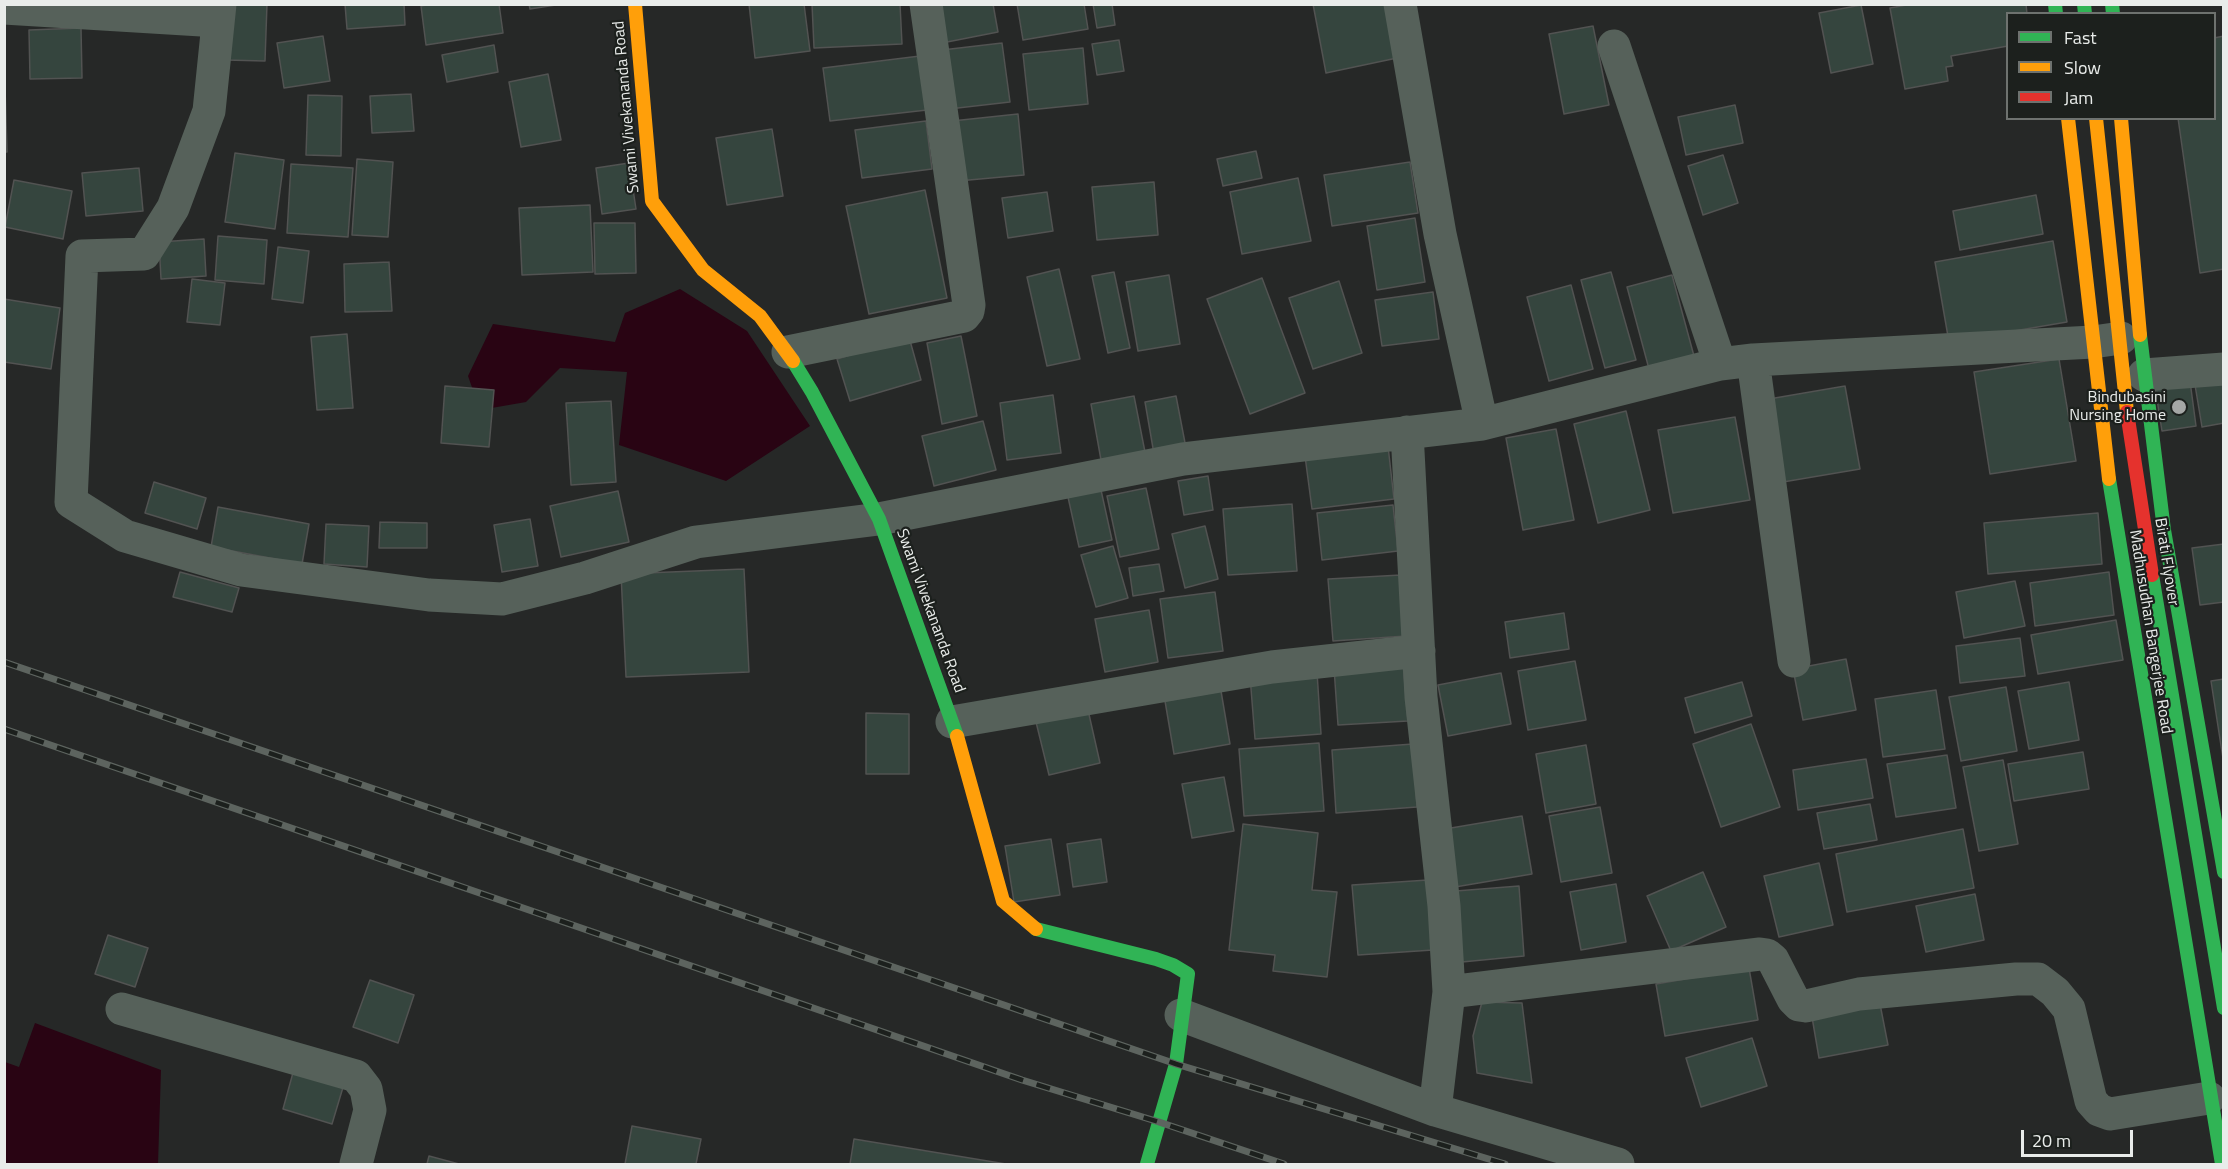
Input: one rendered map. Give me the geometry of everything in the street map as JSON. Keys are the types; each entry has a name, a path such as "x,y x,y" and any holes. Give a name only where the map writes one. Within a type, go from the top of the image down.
{"main road":[{"name":"Swami Vivekananda Road","path":"635,4 652,201 703,270 760,316 788,352 812,392 879,519 952,722 1003,901 1036,929 1173,965 1188,974 1176,1064 1147,1164"},
{"name":"Madhusudhan Bangerjee Road","path":"2068,120 2102,430 2115,522 2217,1148 2222,1164"},
{"name":"Birati Flyover","path":"2096,120 2130,443 2223,1008"},
{"name":"Madhusudhan Bangerjee Road","path":"2121,120 2144,375 2164,530 2219,817 2223,872"}],"street":[{"path":"788,352 964,316 968,311 969,305 926,4"},
{"path":"1400,4 1440,234 1482,424"},
{"path":"4,8 219,13 209,111 173,208 144,254 82,256 71,502 125,536 241,570 429,595 502,599 585,578 696,542 879,519 1183,459 1482,424 1720,364 1753,360 2092,342 2140,334"},
{"path":"1614,46 1720,364"},
{"path":"1753,360 1794,661"},
{"path":"2144,375 2223,369"},
{"path":"1407,432 1421,697 1444,906 1449,992 1435,1110"},
{"path":"952,722 1272,667 1419,651"},
{"path":"1449,992 1760,954 1767,955 1773,960 1792,999 1799,1005 1806,1006 1859,993 2016,979 2038,980 2055,992 2069,1009 2091,1101 2099,1110 2110,1114 2209,1098"},
{"path":"122,1009 356,1076 366,1089 370,1110 356,1164"},
{"path":"1181,1015 1435,1110 1618,1164"}],"shaded area":[{"path":"680,289 747,331 810,426 726,481 619,445 627,372 560,368 526,402 480,410 468,376 493,324 615,342 625,313"},
{"path":"35,1023 161,1070 158,1164 5,1164 5,1062 19,1067"}],"building":[{"path":"227,4 267,4 265,61 226,60"},
{"path":"345,4 404,4 405,25 347,29"},
{"path":"499,4 503,33 426,45 421,6"},
{"path":"529,4 562,4 530,9"},
{"path":"749,4 804,4 810,51 755,58"},
{"path":"812,4 900,4 902,44 814,48"},
{"path":"935,4 993,4 998,32 942,43"},
{"path":"1017,4 1084,4 1088,29 1023,40"},
{"path":"1093,4 1112,4 1115,25 1097,28"},
{"path":"1313,4 1386,4 1397,58 1326,73"},
{"path":"1912,4 2026,4 2027,12 2006,12 2006,46 1951,56 1953,66 1946,67 1948,81 1905,89 1890,8"},
{"path":"1861,5 1873,64 1831,73 1819,13"},
{"path":"1593,26 1609,105 1564,114 1549,34"},
{"path":"81,28 82,78 30,79 29,30"},
{"path":"323,36 330,81 284,88 277,43"},
{"path":"2224,36 2224,269 2200,273 2178,120 2216,120 2216,38"},
{"path":"1119,40 1124,71 1097,75 1092,44"},
{"path":"1002,43 1010,102 949,109 942,50"},
{"path":"494,45 498,72 447,82 442,55"},
{"path":"1083,48 1088,104 1029,110 1023,54"},
{"path":"920,56 927,110 830,121 823,68"},
{"path":"548,74 561,140 521,147 509,82"},
{"path":"5,87 7,152 4,152"},
{"path":"411,94 414,131 372,133 370,96"},
{"path":"308,95 342,96 341,156 306,155"},
{"path":"1735,105 1743,143 1686,155 1678,117"},
{"path":"1018,114 1024,175 958,181 952,121"},
{"path":"926,121 932,169 862,178 855,130"},
{"path":"772,129 783,196 727,205 716,138"},
{"path":"1256,151 1262,178 1223,186 1217,159"},
{"path":"235,153 284,160 275,229 225,222"},
{"path":"1723,155 1738,203 1703,215 1688,166"},
{"path":"357,159 393,162 388,237 352,235"},
{"path":"1410,162 1418,213 1332,226 1324,175"},
{"path":"629,163 636,209 602,214 596,168"},
{"path":"291,164 353,168 348,237 287,233"},
{"path":"139,168 143,211 86,216 82,173"},
{"path":"1298,178 1311,241 1242,254 1230,192"},
{"path":"14,180 72,191 63,239 5,227"},
{"path":"1154,182 1158,235 1097,240 1092,187"},
{"path":"925,190 947,298 869,314 846,206"},
{"path":"1047,192 1053,231 1008,238 1002,198"},
{"path":"2036,195 2043,234 1960,250 1953,211"},
{"path":"590,205 593,272 522,275 519,208"},
{"path":"1415,218 1425,282 1377,290 1367,226"},
{"path":"594,223 635,223 636,273 595,274"},
{"path":"218,236 267,240 264,284 215,280"},
{"path":"204,239 206,276 161,279 159,242"},
{"path":"2053,241 2067,322 1949,342 1935,262"},
{"path":"278,247 309,251 303,303 272,299"},
{"path":"389,262 392,311 345,312 344,264"},
{"path":"1059,269 1080,359 1047,366 1027,277"},
{"path":"1114,272 1130,348 1108,353 1092,276"},
{"path":"1611,272 1636,360 1605,368 1581,280"},
{"path":"1169,275 1180,344 1138,351 1126,282"},
{"path":"1672,275 1694,356 1649,369 1627,287"},
{"path":"1262,278 1305,393 1250,414 1207,299"},
{"path":"192,279 225,283 220,325 187,322"},
{"path":"1339,281 1362,353 1313,369 1289,298"},
{"path":"1571,285 1593,369 1549,381 1527,297"},
{"path":"1433,292 1439,339 1382,346 1375,300"},
{"path":"4,299 60,308 51,369 4,362"},
{"path":"347,334 353,408 317,410 311,337"},
{"path":"961,336 977,416 942,424 927,343"},
{"path":"909,337 921,380 850,401 837,359"},
{"path":"2059,359 2076,461 1990,474 1974,372"},
{"path":"2224,374 2224,423 2202,427 2194,379"},
{"path":"2190,381 2196,426 2162,431 2155,387"},
{"path":"445,386 494,390 489,447 441,443"},
{"path":"1845,386 1860,469 1783,482 1769,399"},
{"path":"1053,395 1061,453 1007,460 1000,403"},
{"path":"1134,396 1145,452 1101,460 1091,404"},
{"path":"1176,396 1186,448 1154,454 1145,402"},
{"path":"611,401 616,482 571,485 566,403"},
{"path":"1626,411 1650,510 1598,523 1574,424"},
{"path":"1735,417 1750,500 1673,513 1658,430"},
{"path":"983,421 996,470 934,486 922,436"},
{"path":"1556,429 1574,520 1523,530 1506,438"},
{"path":"1388,446 1394,499 1312,509 1305,456"},
{"path":"1208,476 1213,510 1184,515 1178,481"},
{"path":"1099,481 1112,540 1079,547 1066,488"},
{"path":"154,482 206,498 197,529 145,513"},
{"path":"1146,488 1159,549 1120,557 1107,496"},
{"path":"618,491 629,542 561,557 550,506"},
{"path":"1292,504 1297,571 1228,575 1223,509"},
{"path":"1393,505 1398,551 1322,560 1317,513"},
{"path":"218,507 309,524 302,564 211,547"},
{"path":"2098,513 2102,564 1988,574 1984,523"},
{"path":"530,519 538,566 502,572 494,525"},
{"path":"380,522 427,523 427,548 379,548"},
{"path":"326,524 369,526 367,567 324,564"},
{"path":"1205,526 1218,579 1185,588 1172,534"},
{"path":"2224,544 2224,602 2200,605 2192,548"},
{"path":"1113,546 1128,598 1096,607 1081,555"},
{"path":"1159,564 1164,591 1133,596 1129,568"},
{"path":"744,569 749,672 626,677 621,574"},
{"path":"180,572 239,588 232,612 173,597"},
{"path":"2109,572 2114,615 2035,626 2030,583"},
{"path":"1401,575 1406,636 1333,641 1328,579"},
{"path":"2015,581 2025,626 1964,638 1956,592"},
{"path":"1215,592 1223,651 1168,658 1160,599"},
{"path":"1149,610 1158,662 1105,672 1095,619"},
{"path":"1564,613 1569,649 1510,658 1505,622"},
{"path":"2116,620 2123,660 2038,674 2031,635"},
{"path":"2020,638 2025,676 1960,683 1956,646"},
{"path":"1846,659 1856,710 1803,720 1793,669"},
{"path":"1575,661 1586,720 1528,730 1518,671"},
{"path":"1403,663 1408,721 1338,725 1334,668"},
{"path":"1317,672 1321,734 1255,739 1250,676"},
{"path":"1501,673 1511,724 1448,736 1438,685"},
{"path":"2224,679 2224,765 2211,681"},
{"path":"1742,682 1752,716 1695,733 1685,698"},
{"path":"2069,682 2079,740 2029,749 2018,691"},
{"path":"2006,687 2017,751 1961,761 1949,697"},
{"path":"1936,690 1945,749 1883,757 1875,699"},
{"path":"1221,691 1230,744 1174,754 1165,701"},
{"path":"1088,710 1100,763 1049,775 1036,722"},
{"path":"866,713 909,714 909,774 866,774"},
{"path":"1751,724 1780,807 1721,827 1693,744"},
{"path":"1319,743 1324,811 1244,816 1239,749"},
{"path":"1413,744 1417,807 1336,813 1332,750"},
{"path":"1586,745 1596,804 1546,813 1536,754"},
{"path":"2083,752 2089,789 2014,801 2008,764"},
{"path":"1947,755 1956,808 1896,817 1887,764"},
{"path":"1866,759 1873,798 1798,810 1793,770"},
{"path":"2003,760 2018,844 1979,851 1963,767"},
{"path":"1224,777 1234,831 1192,838 1182,784"},
{"path":"1870,804 1877,840 1824,849 1817,813"},
{"path":"1600,807 1612,873 1561,882 1549,816"},
{"path":"1522,816 1532,874 1455,887 1445,829"},
{"path":"1243,824 1318,833 1312,890 1337,892 1327,977 1273,971 1275,955 1229,950"},
{"path":"1963,829 1974,888 1847,912 1836,854"},
{"path":"1051,839 1060,895 1014,902 1005,846"},
{"path":"1101,839 1107,882 1073,887 1067,844"},
{"path":"1819,863 1833,925 1779,937 1764,876"},
{"path":"1703,872 1726,927 1671,951 1647,896"},
{"path":"1428,880 1433,950 1358,955 1352,885"},
{"path":"1616,884 1626,942 1581,950 1570,892"},
{"path":"1519,886 1524,956 1462,962 1456,891"},
{"path":"1975,894 1984,940 1926,952 1916,906"},
{"path":"108,935 148,948 135,987 95,974"},
{"path":"1749,968 1758,1020 1665,1036 1656,984"},
{"path":"370,980 414,995 398,1043 353,1027"},
{"path":"1482,1002 1522,1003 1532,1083 1477,1073 1473,1036"},
{"path":"1880,1004 1888,1045 1819,1058 1812,1017"},
{"path":"1752,1038 1767,1086 1701,1107 1686,1058"},
{"path":"294,1069 344,1084 332,1124 283,1109"},
{"path":"632,1126 701,1139 696,1164 625,1164"},
{"path":"854,1139 1006,1164 850,1164"},
{"path":"429,1156 459,1164 427,1164"}],"railway":[{"path":"4,662 1176,1064 1505,1164"},
{"path":"4,729 1022,1080 1159,1122 1284,1164"}],"traffic: fast":[{"path":"2055,4 2056,12"},
{"path":"2084,4 2085,12"},
{"path":"2112,4 2113,12"},
{"path":"2140,335 2164,530 2224,872"},
{"path":"793,361 812,392 879,519 957,736"},
{"path":"2109,479 2222,1164"},
{"path":"2152,575 2224,1008"},
{"path":"1036,929 1156,959 1188,974 1176,1064 1147,1164"}],"traffic: slow":[{"path":"635,4 652,201 703,270 760,316 793,361"},
{"path":"2068,120 2109,479"},
{"path":"2096,120 2127,412"},
{"path":"2121,120 2140,335"},
{"path":"957,736 1003,901 1036,929"}],"traffic: jam":[{"path":"2127,412 2152,575"}],"place":[{"name":"Bindubasini Nursing Home","path":"2179,407"}]}
